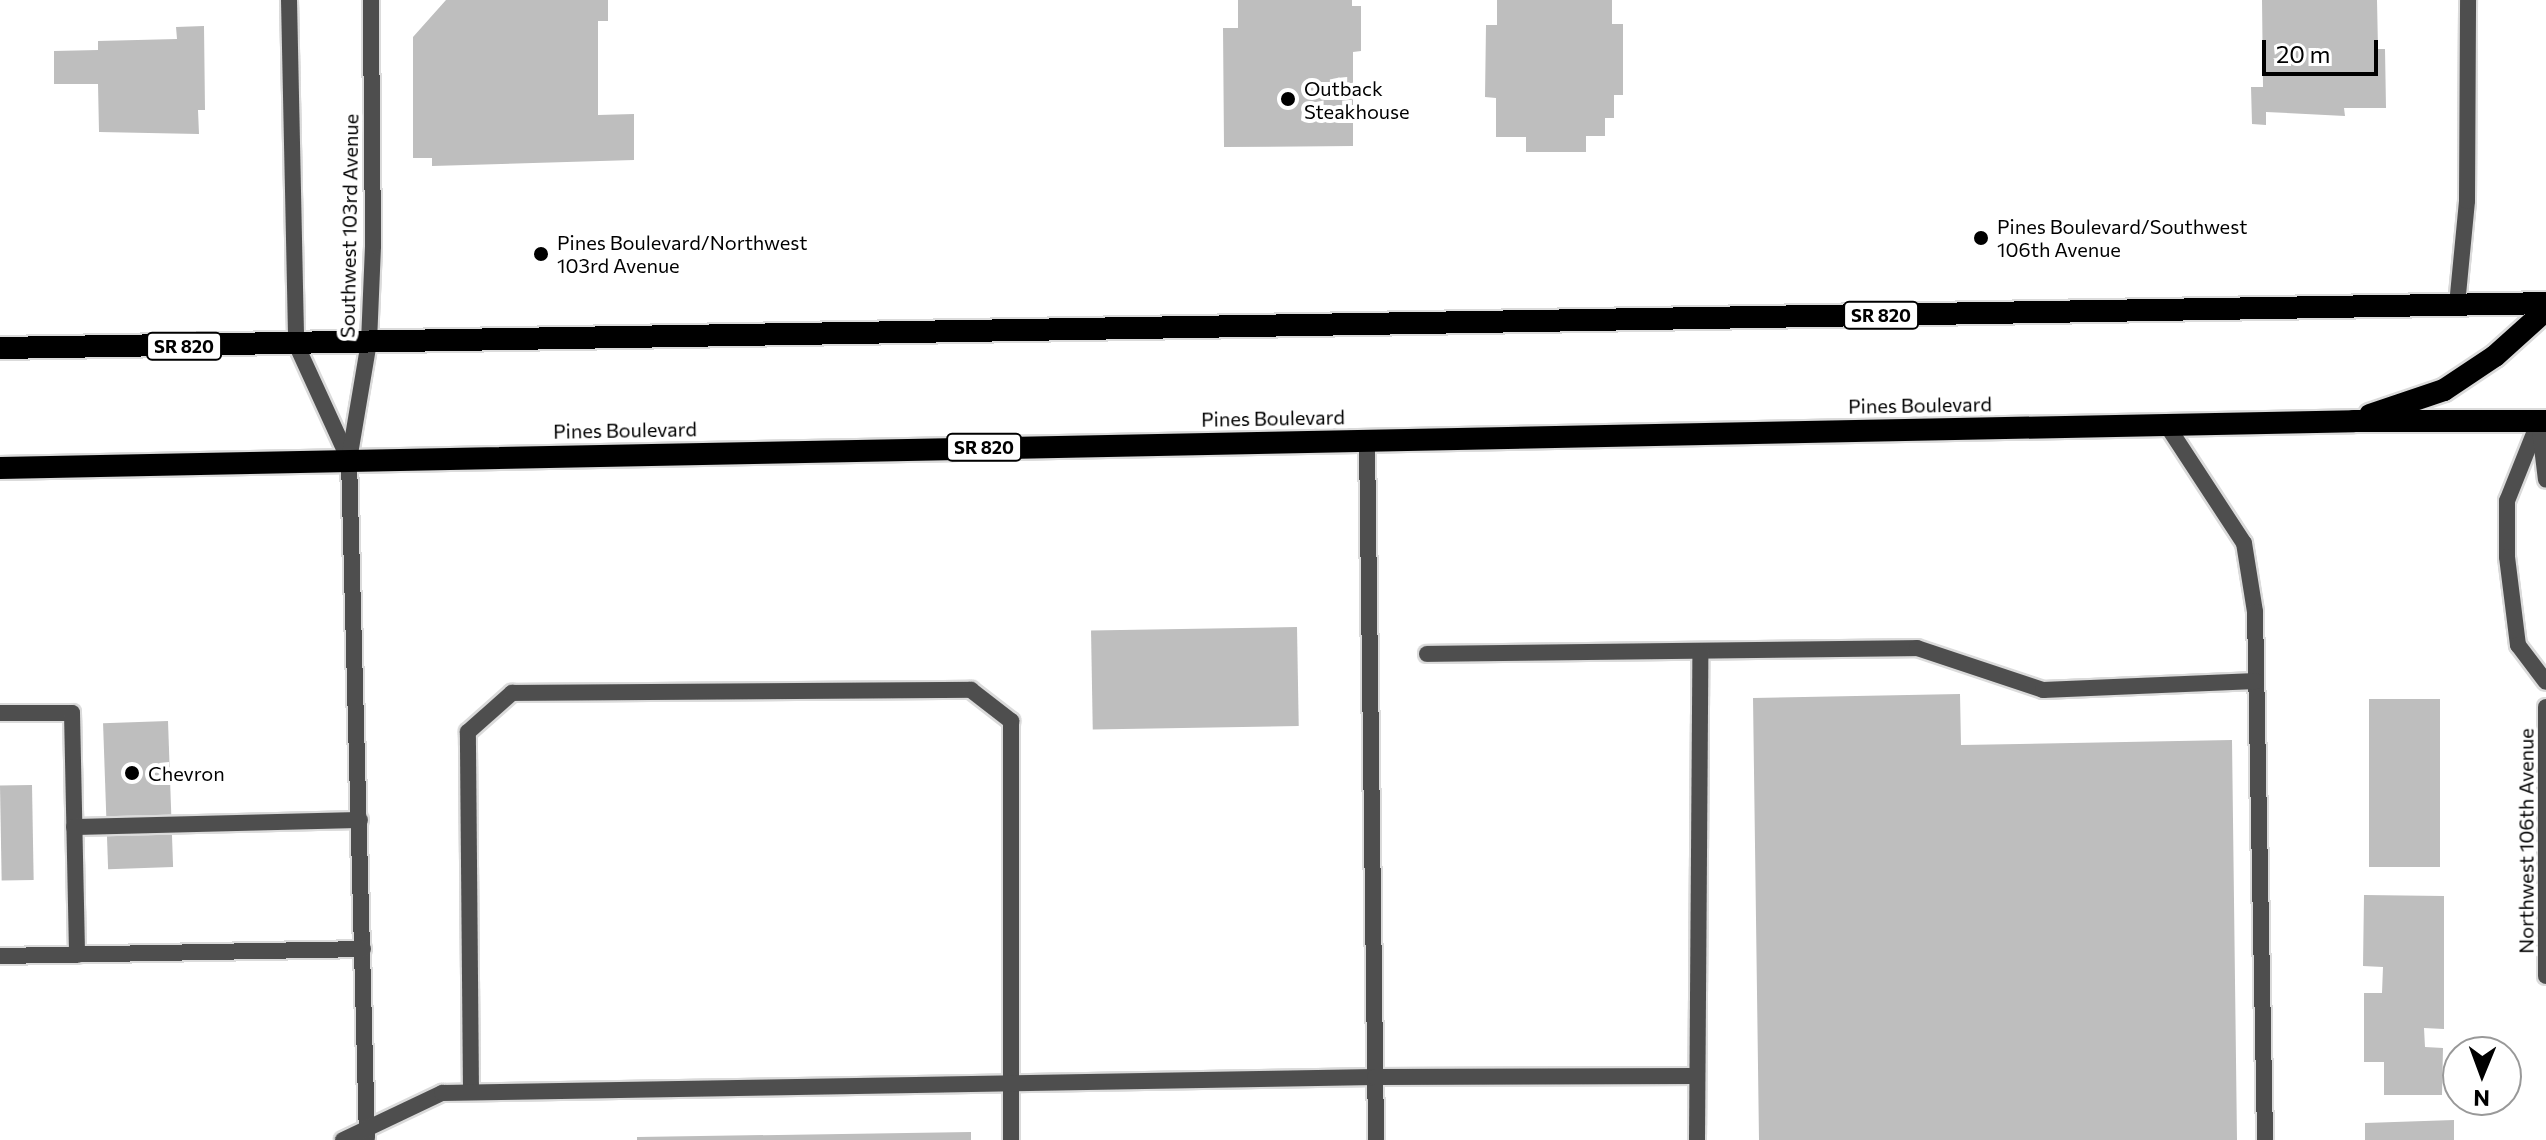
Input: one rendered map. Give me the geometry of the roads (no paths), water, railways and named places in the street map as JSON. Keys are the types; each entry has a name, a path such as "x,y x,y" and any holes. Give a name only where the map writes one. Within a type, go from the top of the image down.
{"highway":[{"name":"SR 820","path":"0,348 2546,303"},
{"path":"2354,421 2444,390 2495,356 2546,310"},
{"name":"Pines Boulevard","path":"0,468 2544,417"}],"street":[{"path":"289,0 296,344 349,460 367,1136"},
{"name":"Southwest 103rd Avenue","path":"349,460 369,342 374,222 371,0"},
{"path":"2457,305 2467,201 2468,0"},
{"path":"2544,417 2546,480"},
{"path":"2544,417 2507,501 2507,557 2518,645 2546,682"},
{"path":"2166,424 2244,543 2255,612 2265,1140"},
{"path":"1367,440 1376,1140"},
{"path":"1427,654 1917,648 2043,690 2256,681"},
{"path":"1697,1140 1700,651"},
{"path":"471,1092 468,732 512,693 971,690 1011,721 1011,1140"},
{"name":"Northwest 106th Avenue","path":"2546,707 2546,976"},
{"path":"0,713 72,713 77,955"},
{"path":"74,827 360,820"},
{"path":"0,956 363,949"},
{"path":"343,1140 367,1136 442,1093 1375,1077 1697,1076"}],"place":[{"name":"Outback Steakhouse","path":"1288,99"},
{"name":"Pines Boulevard/Southwest 106th Avenue","path":"1981,238"},
{"name":"Pines Boulevard/Northwest 103rd Avenue","path":"541,254"},
{"name":"Chevron","path":"132,773"}]}
